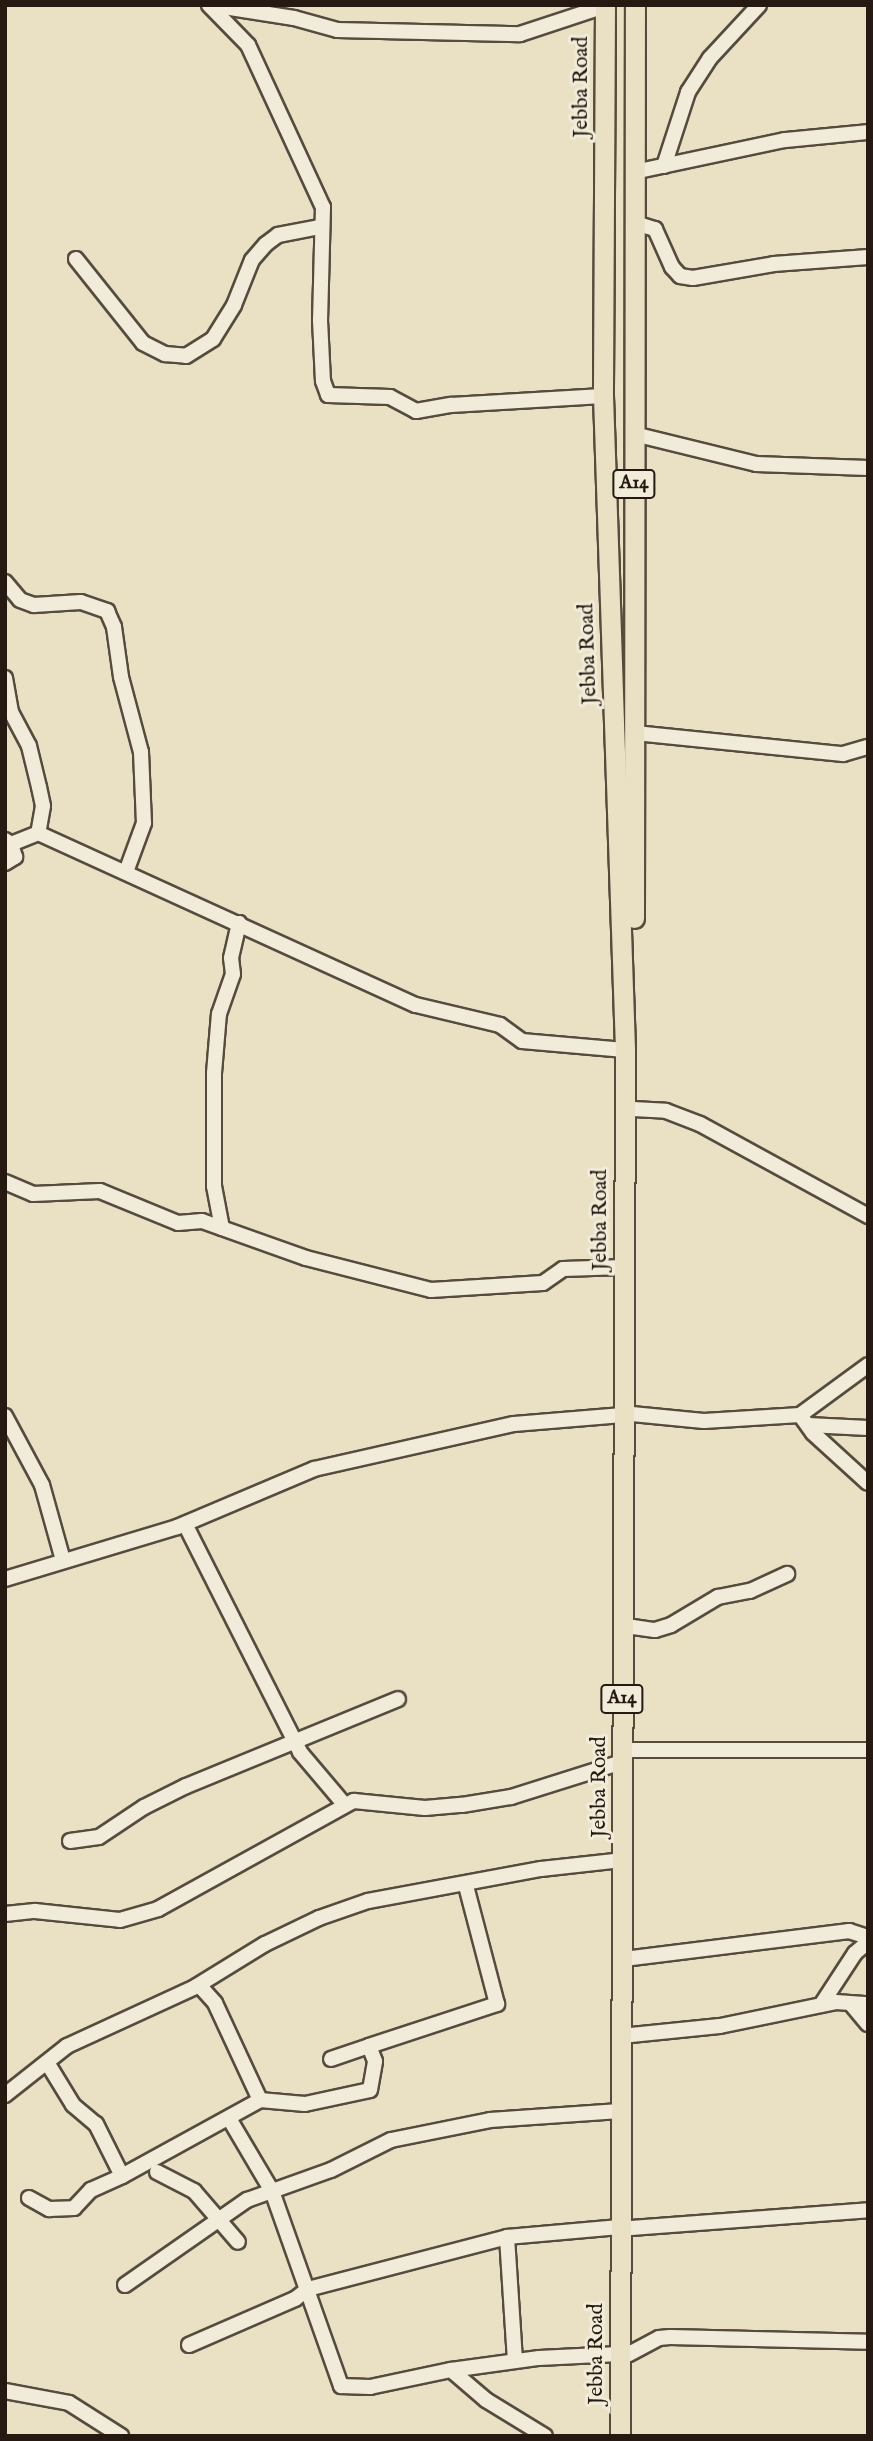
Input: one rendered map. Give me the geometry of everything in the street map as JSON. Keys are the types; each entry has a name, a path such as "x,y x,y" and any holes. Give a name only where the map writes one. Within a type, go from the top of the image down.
{"highway":[{"name":"Jebba Road","path":"605,5 603,396 629,963 633,1109 628,1415 627,1756 632,1958 620,2436"},
{"name":"Jebba Road","path":"626,2227 620,2111 622,1860 633,1627 624,1267 625,1050 635,733 635,5"},
{"name":"Jebba Road","path":"624,2354 630,2436"}],"street":[{"path":"210,5 294,18 337,30 520,34 605,5"},
{"path":"210,5 248,44 323,207 320,227 324,263 320,320 323,381 328,395 390,397 416,411 451,405 603,396"},
{"path":"664,166 688,92 710,58 759,5"},
{"path":"634,172 785,140 868,132"},
{"path":"635,223 655,229 672,267 680,276 693,278 774,264 868,257"},
{"path":"76,259 143,343 164,354 186,356 213,339 234,304 251,260 266,244 278,235 320,227"},
{"path":"634,434 756,464 868,468"},
{"path":"5,582 20,600 34,605 72,601 107,611 114,627 121,677 141,752 144,822 126,872"},
{"path":"5,678 11,712 29,746 41,797 38,833"},
{"path":"635,733 843,754 868,747"},
{"path":"5,863 15,857 8,842 38,833 416,1005 500,1025 522,1041 625,1050"},
{"path":"222,1228 214,1186 212,1120 219,1014 233,974 231,958 239,923"},
{"path":"633,1109 666,1111 701,1124 868,1216"},
{"path":"5,1182 33,1194 100,1191 178,1223 202,1222 306,1258 431,1290 543,1283 563,1269 624,1267"},
{"path":"804,1420 868,1365"},
{"path":"5,1579 185,1524 314,1469 514,1424 628,1415 704,1420 804,1420 868,1428"},
{"path":"5,1416 42,1485 62,1560"},
{"path":"804,1420 868,1483"},
{"path":"185,1524 296,1744 344,1804"},
{"path":"633,1627 655,1630 671,1625 718,1597 750,1591 787,1574"},
{"path":"69,1841 99,1837 144,1807 186,1786 296,1744 398,1699"},
{"path":"5,1914 35,1911 120,1920 158,1909 344,1804 365,1800 425,1808 511,1797 627,1756 868,1750"},
{"path":"5,2095 48,2064 67,2046 199,1985 265,1944 319,1919 368,1901 466,1886 541,1869 622,1860"},
{"path":"331,2059 497,2004 466,1886"},
{"path":"632,1958 849,1931 868,1937"},
{"path":"821,2005 855,1953 868,1942"},
{"path":"199,1985 215,2003 260,2100"},
{"path":"851,2004 868,2024"},
{"path":"631,2035 720,2026 821,2005 868,2004"},
{"path":"29,2198 49,2209 74,2208 91,2190 230,2120 260,2100 305,2104 370,2090 376,2062 369,2046"},
{"path":"48,2064 73,2105 96,2124 122,2176"},
{"path":"125,2285 220,2216 272,2191 331,2170 391,2140 490,2120 620,2111"},
{"path":"230,2120 272,2191 341,2386 370,2387 450,2370 515,2361 624,2354 670,2337 868,2342"},
{"path":"157,2172 194,2190 220,2216 238,2242"},
{"path":"190,2345 295,2300 308,2289 508,2236 868,2210"},
{"path":"508,2236 515,2361"},
{"path":"450,2370 486,2400 545,2436"},
{"path":"5,2391 69,2403 121,2436"}]}
